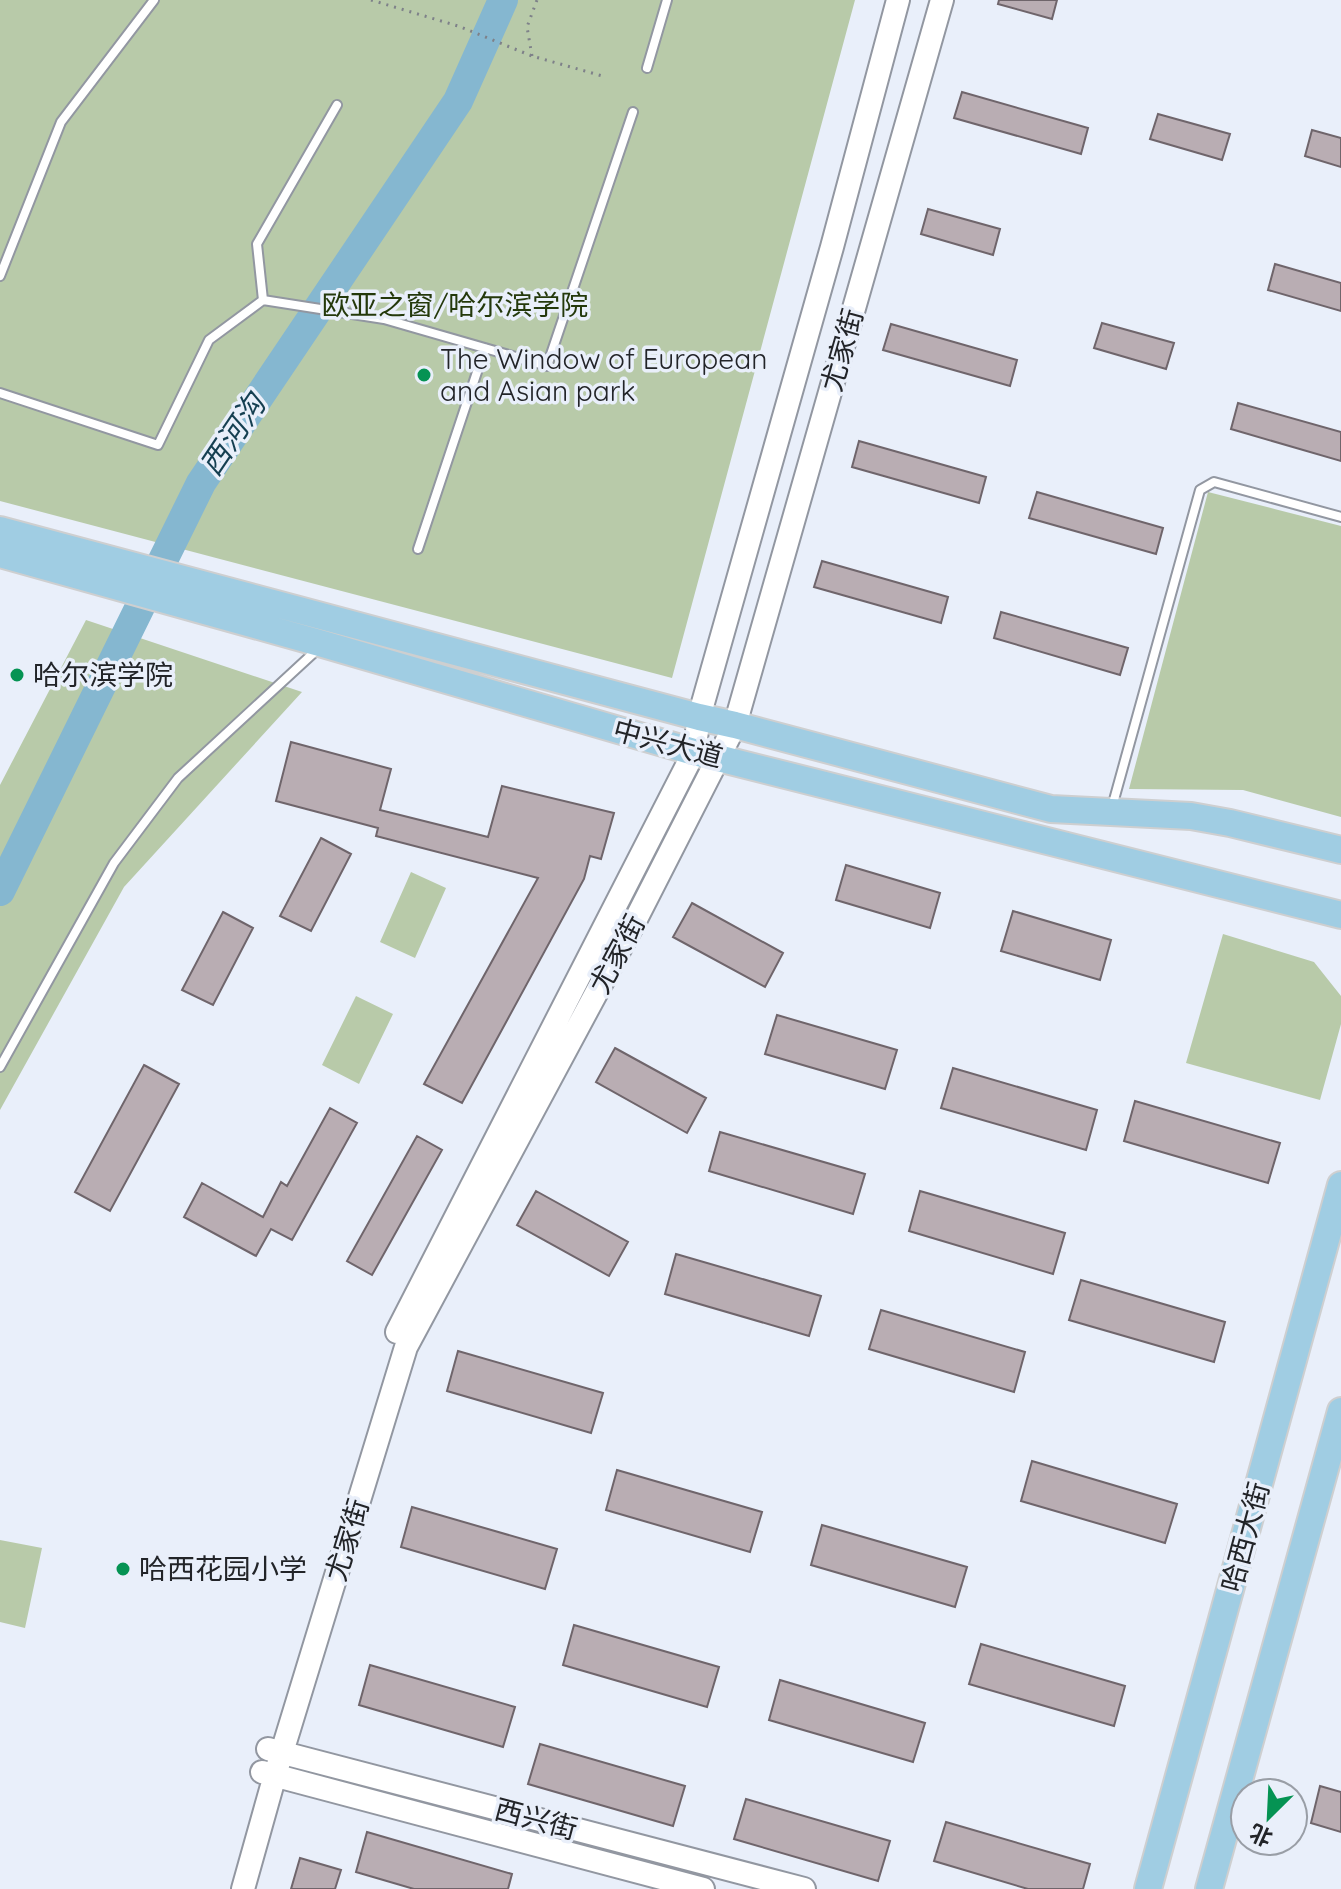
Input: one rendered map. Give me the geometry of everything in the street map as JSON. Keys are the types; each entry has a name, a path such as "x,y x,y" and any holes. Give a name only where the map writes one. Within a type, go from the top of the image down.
{"main road":[{"name":"尤家街","path":"706,755 699,717 832,247 898,0"},
{"name":"尤家街","path":"228,1889 275,1751 392,1342 706,755 735,725 942,0"},
{"name":"中兴大道","path":"0,530 39,552 193,596 735,725 1051,809 1191,816 1341,850"},
{"name":"中兴大道","path":"0,554 39,552"},
{"name":"中兴大道","path":"193,596 323,644 706,755 1341,915"},
{"name":"哈西大街","path":"1148,1889 1341,1185"},
{"name":"哈西大街","path":"1209,1889 1341,1411"},
{"name":"西兴街","path":"275,1751 804,1889"},
{"name":"尤家街","path":"243,1889 268,1773"},
{"name":"西兴街","path":"268,1773 703,1889"}],"lane":[{"path":"0,276 61,122 154,0"},
{"path":"647,68 667,0"},
{"path":"263,300 257,244 337,105"},
{"path":"0,393 158,445 209,340 263,300 384,319 547,366 633,112"},
{"path":"418,549 485,348"},
{"path":"1111,812 1200,490 1214,482 1341,517"},
{"path":"0,1067 114,863 178,778 323,644"}],"path":[{"path":"371,0 458,26 532,56 606,77"},
{"path":"532,56 527,27 537,0"}],"green space":[{"name":"欧亚之窗/哈尔滨学院","path":"0,0 855,0 672,678 0,501"},
{"path":"1208,492 1341,526 1341,817 1243,790 1129,789"},
{"path":"86,620 302,692 124,887 0,1110 0,785"},
{"path":"411,872 446,888 415,958 380,942"},
{"path":"1223,934 1314,962 1341,996 1341,1024 1320,1100 1186,1063"},
{"path":"356,996 393,1014 359,1084 322,1065"},
{"path":"0,1540 42,1548 25,1628 0,1622"}],"building":[{"path":"999,0 1057,0 1052,19 998,4"},
{"path":"962,92 1088,128 1081,154 954,118"},
{"path":"1158,114 1230,134 1222,160 1150,139"},
{"path":"1312,130 1341,138 1341,167 1305,156"},
{"path":"928,209 1000,229 993,255 921,234"},
{"path":"1275,264 1341,283 1341,311 1268,290"},
{"path":"1102,323 1174,343 1166,369 1094,348"},
{"path":"891,324 1017,360 1010,386 883,350"},
{"path":"1238,403 1341,432 1341,461 1231,429"},
{"path":"859,441 986,477 979,503 852,467"},
{"path":"1037,492 1163,528 1156,554 1029,518"},
{"path":"822,561 948,597 941,623 814,587"},
{"path":"1001,612 1128,648 1120,675 994,638"},
{"path":"291,742 391,769 380,810 488,837 502,786 614,813 601,859 590,856 584,879 462,1103 424,1084 538,878 376,836 378,828 276,801"},
{"path":"321,838 351,854 311,931 280,916"},
{"path":"846,865 940,893 930,928 836,900"},
{"path":"692,903 783,953 765,987 673,937"},
{"path":"1013,911 1111,940 1100,980 1001,951"},
{"path":"223,912 253,928 213,1005 182,990"},
{"path":"777,1015 897,1050 885,1089 765,1054"},
{"path":"615,1048 706,1098 687,1133 596,1082"},
{"path":"144,1065 179,1084 110,1211 75,1192"},
{"path":"953,1068 1097,1110 1086,1150 941,1108"},
{"path":"1135,1101 1280,1143 1268,1183 1124,1141"},
{"path":"330,1108 357,1123 292,1240 271,1229 256,1256 184,1217 202,1183 263,1217 281,1182 287,1186"},
{"path":"720,1132 865,1174 853,1214 709,1171"},
{"path":"417,1136 442,1150 372,1275 347,1261"},
{"path":"536,1191 628,1242 609,1276 517,1225"},
{"path":"920,1191 1065,1233 1053,1274 909,1231"},
{"path":"676,1254 821,1296 809,1336 665,1294"},
{"path":"1081,1280 1225,1322 1214,1362 1069,1320"},
{"path":"881,1310 1025,1352 1014,1392 869,1349"},
{"path":"458,1351 603,1393 591,1433 447,1391"},
{"path":"1032,1461 1177,1504 1165,1543 1021,1501"},
{"path":"617,1470 762,1512 750,1552 606,1510"},
{"path":"412,1507 557,1549 545,1589 401,1547"},
{"path":"822,1525 967,1567 955,1607 811,1565"},
{"path":"574,1625 719,1667 707,1707 563,1665"},
{"path":"981,1644 1125,1686 1114,1726 969,1684"},
{"path":"370,1665 515,1707 503,1747 359,1705"},
{"path":"780,1680 925,1723 913,1762 769,1720"},
{"path":"540,1744 685,1786 673,1826 528,1784"},
{"path":"1320,1786 1341,1792 1341,1832 1311,1823"},
{"path":"746,1799 890,1841 878,1881 734,1839"},
{"path":"946,1822 1090,1864 1083,1889 1028,1889 934,1861"},
{"path":"367,1832 512,1874 508,1889 414,1889 356,1872"},
{"path":"300,1858 341,1870 335,1889 291,1889"}],"waterway":[{"name":"西河沟","path":"0,891 201,483 458,101 503,0"}],"place":[{"name":"The Window of European and Asian park","path":"424,375"},
{"name":"哈尔滨学院","path":"17,675"},
{"name":"哈西花园小学","path":"123,1569"}]}
